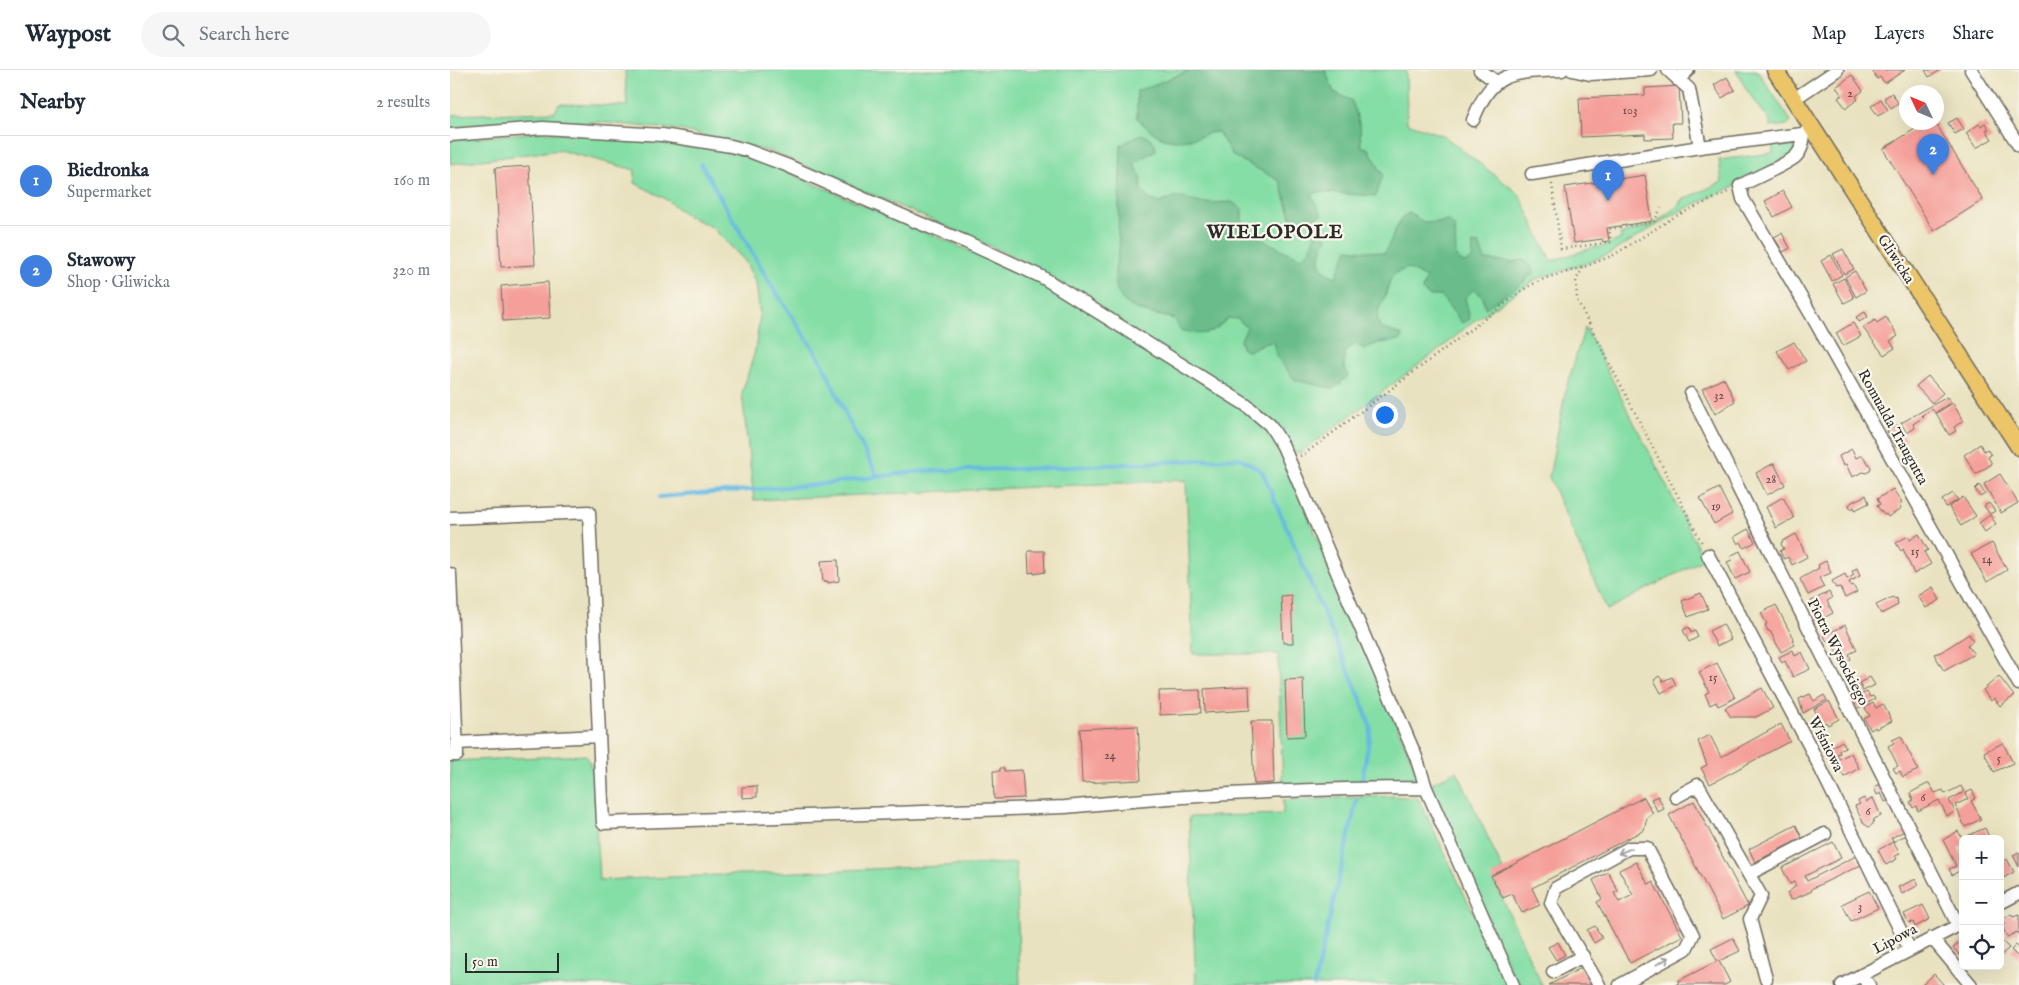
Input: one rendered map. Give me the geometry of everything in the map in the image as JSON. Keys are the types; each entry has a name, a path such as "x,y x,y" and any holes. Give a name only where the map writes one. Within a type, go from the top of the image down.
{"main road":[{"name":"Gliwicka","path":"1775,70 1794,99 1808,132 2019,447"}],"street":[{"path":"1480,70 1495,81"},
{"path":"1473,120 1478,106 1495,81 1510,73 1562,70"},
{"path":"1572,70 1590,74 1651,70"},
{"path":"1668,70 1689,89 1700,147"},
{"path":"1678,80 1688,70"},
{"path":"1794,99 1837,70"},
{"path":"1971,70 2019,146"},
{"path":"450,136 543,128 662,135 731,146 765,157 980,248 1042,277 1256,411 1270,425 1285,451 1416,757 1426,788 1513,985"},
{"path":"1532,174 1808,132 1797,156 1740,186"},
{"name":"Romualda Traugutta","path":"1740,186 1743,199 1812,316 2019,684"},
{"name":"Piotra Wysockiego","path":"1691,394 1959,922"},
{"path":"450,518 589,512 603,822 1065,807 1208,797 1426,788"},
{"name":"Wiśniowa","path":"1708,555 1794,716 1910,950"},
{"path":"450,574 457,742 457,755 450,755"},
{"path":"457,742 599,736"},
{"path":"1676,797 1698,785 1761,896 1750,919 1766,979"},
{"path":"1749,874 1825,834"},
{"path":"1599,985 1551,903 1556,888 1629,848 1647,848 1693,935 1686,949 1620,985"},
{"path":"2004,901 2019,893"},
{"name":"Lipowa","path":"1842,985 1865,980 1910,950 1959,924"},
{"path":"1932,938 1971,985"},
{"path":"1553,972 1583,956"}],"path":[{"path":"1285,451 1293,455 1303,455 1527,287 1546,278 1584,268 1616,254 1686,211 1740,186"},
{"path":"1551,188 1560,249 1611,242 1609,229 1654,222 1661,208"},
{"path":"1584,268 1578,274 1576,280 1577,300 1708,555"}],"green space":[{"path":"625,70 1406,70 1407,123 1444,136 1519,194 1551,261 1598,246 1599,248 1621,239 1620,235 1654,224 1680,204 1680,201 1722,182 1719,160 1773,153 1772,143 1796,146 1791,155 1735,186 1680,211 1609,254 1536,279 1471,323 1448,343 1300,453 1290,451 1272,422 1038,269 967,235 772,152 680,130 598,122 531,124 450,131 450,115 555,112 559,104 627,106"},
{"path":"1191,70 1325,70 1334,92 1352,101 1360,126 1361,146 1369,149 1383,175 1376,196 1317,192 1312,196 1322,215 1303,220 1292,220 1280,181 1233,156 1218,132 1177,140 1163,137 1150,130 1137,118 1137,91"},
{"path":"1736,70 1757,70 1791,121 1787,125 1770,127 1770,121 1746,89"},
{"path":"539,132 639,138 707,147 752,157 1044,283 1250,414 1275,441 1284,457 1288,475 1293,480 1422,785 1283,787 1278,654 1193,654 1186,480 754,500 742,393 755,351 760,315 756,283 745,261 712,227 686,215 664,198 635,183 635,170 559,150 450,164 450,140"},
{"path":"1141,134 1153,141 1156,150 1134,164 1141,176 1141,190 1149,199 1160,203 1177,196 1200,203 1232,202 1242,209 1242,229 1301,258 1310,250 1319,223 1327,238 1320,256 1321,266 1329,274 1336,277 1348,249 1385,253 1401,218 1409,213 1425,223 1449,221 1455,227 1456,257 1464,263 1472,260 1473,243 1479,244 1485,260 1510,262 1525,260 1535,272 1516,288 1485,308 1483,297 1474,289 1465,298 1470,319 1462,323 1441,296 1429,296 1422,290 1426,278 1407,268 1393,275 1378,315 1381,328 1402,335 1401,340 1378,343 1364,349 1356,344 1345,351 1344,366 1348,376 1334,389 1295,380 1276,356 1274,342 1262,344 1249,351 1243,350 1240,341 1247,328 1238,319 1228,318 1216,328 1206,333 1188,332 1180,330 1175,319 1143,312 1126,303 1120,295 1116,285 1115,272 1119,250 1121,145"},
{"path":"1585,327 1704,559 1607,610 1549,477 1566,389"},
{"path":"586,755 593,771 599,880 1016,863 1020,985 450,985 450,761"},
{"path":"1457,771 1503,870 1492,876 1542,985 1517,985 1433,794 1432,783"},
{"path":"1393,796 1418,798 1508,985 1196,985 1189,817 1283,814 1283,800"}],"building":[{"path":"1872,70 1905,70 1885,83 1880,77 1877,79"},
{"path":"1925,70 1941,70 1929,77"},
{"path":"1852,75 1863,91 1856,96 1858,99 1846,108 1838,98 1842,95 1836,87"},
{"path":"1727,77 1735,90 1722,98 1714,85"},
{"path":"1679,86 1681,123 1672,123 1673,138 1645,139 1645,134 1581,137 1579,98 1645,95 1645,88"},
{"path":"1892,93 1898,103 1891,108 1884,98"},
{"path":"1881,99 1888,110 1878,116 1871,106"},
{"path":"1957,118 1964,129 1955,134 1948,123"},
{"path":"1985,123 1989,129 1986,130 1992,139 1976,148 1966,133 1979,124 1981,126"},
{"path":"1913,130 1940,130 1983,200 1934,231 1883,149"},
{"path":"529,166 535,265 501,267 495,168"},
{"path":"1645,175 1652,221 1607,228 1609,241 1603,242 1602,239 1574,243 1565,187"},
{"path":"1783,191 1792,207 1774,217 1765,201"},
{"path":"1782,233 1790,248 1783,252 1774,237"},
{"path":"1843,249 1854,269 1844,274 1833,254"},
{"path":"1831,255 1842,275 1832,281 1821,261"},
{"path":"1855,271 1866,291 1856,297 1845,277"},
{"path":"1844,278 1854,298 1844,303 1833,284"},
{"path":"548,282 550,318 503,321 501,286"},
{"path":"1865,312 1868,317 1859,322 1856,317"},
{"path":"1886,317 1898,336 1890,341 1895,348 1884,355 1863,328 1875,320 1877,323"},
{"path":"1853,323 1861,336 1843,346 1836,333"},
{"path":"1794,342 1806,361 1789,370 1777,351"},
{"path":"1928,376 1943,393 1932,403 1916,386"},
{"path":"1724,378 1735,401 1715,414 1702,389"},
{"path":"1947,397 1951,402 1935,413 1932,409 1922,415 1924,417 1913,424 1915,428 1907,433 1901,423"},
{"path":"1953,403 1963,421 1954,427 1956,431 1949,435 1936,413"},
{"path":"1897,425 1906,441 1896,447 1887,431"},
{"path":"1980,444 1984,451 1987,449 1991,455 1988,457 1992,464 1976,474 1964,455"},
{"path":"1852,449 1856,458 1862,455 1871,467 1870,471 1852,477 1846,464 1843,466 1839,456"},
{"path":"1774,463 1785,485 1767,495 1756,473"},
{"path":"2000,474 2018,503 2001,513 1984,484"},
{"path":"1979,485 1985,494 1980,497 1975,489"},
{"path":"1719,488 1732,514 1714,524 1700,498"},
{"path":"1893,489 1902,503 1899,505 1901,509 1888,517 1877,506 1880,504 1877,499"},
{"path":"1953,493 1958,500 1946,507 1942,500"},
{"path":"1866,495 1869,503 1855,510 1854,507 1851,509 1849,505 1852,502"},
{"path":"1783,497 1794,518 1776,528 1766,507"},
{"path":"1963,497 1976,516 1961,526 1949,507"},
{"path":"1989,503 1995,511 1990,514 1984,506"},
{"path":"1990,515 1996,524 1985,532 1979,523"},
{"path":"1748,529 1755,542 1744,548 1741,542 1738,544 1734,537"},
{"path":"1796,534 1807,557 1792,565 1788,557 1784,559 1780,551 1784,549 1781,544 1783,541"},
{"path":"1919,534 1928,550 1924,552 1931,564 1914,574 1903,549 1901,551 1896,543 1908,536 1910,540"},
{"path":"1992,543 2007,570 1987,582 1971,554"},
{"path":"1028,551 1044,551 1045,572 1029,573"},
{"path":"1740,551 1750,572 1735,579 1727,562 1732,560 1730,556"},
{"path":"838,560 839,581 823,582 821,561"},
{"path":"1826,561 1831,573 1819,578 1824,587 1808,595 1800,579 1819,568 1818,565"},
{"path":"1857,568 1860,576 1849,582 1857,592 1845,598 1840,587 1836,588 1832,581 1845,574 1847,579 1854,575 1852,571"},
{"path":"1933,587 1940,600 1926,608 1918,596"},
{"path":"1829,592 1832,598 1827,601 1833,613 1820,620 1811,601"},
{"path":"1701,593 1708,609 1688,617 1682,601"},
{"path":"1291,595 1293,643 1283,643 1281,596"},
{"path":"1893,597 1897,598 1898,605 1881,614 1876,605"},
{"path":"1776,605 1795,645 1781,652 1770,631 1768,631 1765,625 1767,624 1761,613"},
{"path":"1723,624 1731,639 1717,646 1709,631"},
{"path":"1845,625 1857,650 1849,654 1851,659 1843,664 1831,642 1828,643 1824,636"},
{"path":"1689,627 1691,633 1695,631 1698,637 1689,642 1683,630"},
{"path":"1969,634 1973,641 1967,645 1974,654 1944,671 1934,654 1941,652"},
{"path":"1793,650 1795,656 1802,652 1810,669 1793,677 1785,661 1782,663 1779,657"},
{"path":"1717,663 1735,698 1718,706 1716,702 1710,705 1705,694 1709,692 1699,672"},
{"path":"1659,676 1663,681 1672,677 1676,685 1661,693 1654,680"},
{"path":"1999,676 2014,696 2000,706 1994,698 1991,701 1983,690"},
{"path":"1870,677 1875,685 1863,691 1859,683"},
{"path":"1303,679 1305,736 1287,737 1285,680"},
{"path":"1249,686 1250,710 1205,713 1204,689"},
{"path":"1762,688 1773,708 1756,717 1731,717 1725,708"},
{"path":"1200,690 1201,713 1160,715 1159,691"},
{"path":"1867,692 1870,697 1873,696 1875,699 1856,709 1851,699"},
{"path":"1810,694 1814,701 1824,695 1827,700 1803,713 1799,699"},
{"path":"1829,701 1839,719 1828,725 1826,722 1822,724 1814,709"},
{"path":"1873,703 1876,708 1883,704 1892,721 1871,730 1864,719 1870,716 1865,708"},
{"path":"1251,721 1272,721 1274,783 1254,784"},
{"path":"1781,724 1790,741 1710,784 1701,768 1707,765 1698,741 1710,735 1721,757"},
{"path":"1138,726 1141,780 1082,783 1080,729"},
{"path":"1901,736 1918,770 1903,777 1900,771 1896,773 1893,768 1898,766 1888,746 1894,743 1892,740"},
{"path":"1842,741 1846,747 1839,750 1840,753 1837,754 1839,757 1831,761 1825,751"},
{"path":"2003,743 2013,763 1994,772 1984,752"},
{"path":"1851,753 1859,768 1844,777 1834,767 1837,765 1835,761"},
{"path":"1000,768 1004,768 1004,771 1022,770 1024,798 994,799 993,771 1000,771"},
{"path":"1883,783 1891,799 1885,802 1881,793 1877,795 1874,787"},
{"path":"1929,783 1935,793 1943,790 1945,794 1961,786 1964,792 1949,800 1955,812 1947,816 1939,800 1918,811 1916,806 1913,808 1910,802 1913,800 1910,793"},
{"path":"757,786 757,797 742,798 742,787"},
{"path":"1972,790 1976,798 1971,801 1981,819 1965,827 1955,805 1968,799 1966,793"},
{"path":"1658,796 1664,809 1658,812 1651,799"},
{"path":"1644,797 1653,814 1647,818 1644,830 1532,888 1540,905 1522,913 1512,894 1503,898 1491,876"},
{"path":"1864,798 1866,802 1873,798 1881,816 1874,819 1873,824 1869,827 1864,824 1855,806 1860,804 1858,801"},
{"path":"1694,801 1748,906 1723,919 1669,815"},
{"path":"1796,825 1802,838 1755,862 1749,849"},
{"path":"1985,828 1988,835 1969,835"},
{"path":"1906,830 1908,834 1893,842 1891,838"},
{"path":"1958,831 1960,835 1958,848 1959,871 1952,875 1949,869 1956,866 1943,840"},
{"path":"1833,842 1841,858 1805,876 1807,881 1856,856 1861,865 1791,900 1787,893 1796,886 1794,882 1790,884 1782,868"},
{"path":"1893,842 1900,854 1895,856 1897,859 1886,865 1878,850"},
{"path":"2019,852 2019,867 2013,855"},
{"path":"2007,859 2014,872 2004,878 2004,860"},
{"path":"1636,862 1648,884 1653,882 1682,936 1630,963 1597,902 1602,899 1593,880 1608,872 1618,891 1614,893 1619,902 1633,895 1619,870"},
{"path":"1916,879 1919,885 1902,894 1898,887"},
{"path":"1869,891 1878,908 1851,921 1842,904"},
{"path":"1923,905 1930,919 1915,927 1913,922 1909,923 1904,914"},
{"path":"2011,914 2013,917 2019,915 2019,935 2017,932 2007,937 2004,930 2004,918"},
{"path":"1595,926 1602,938 1594,943 1587,930"},
{"path":"1733,938 1740,951 1719,961 1730,982 1725,985 1675,985 1679,983 1678,981 1717,961 1711,949"},
{"path":"1558,942 1565,955 1556,960 1548,947"},
{"path":"1959,943 1959,954 1953,948"},
{"path":"2004,943 2009,948 2004,952"},
{"path":"2016,945 2019,948 2019,958 2011,950"},
{"path":"1581,968 1591,985 1549,985"},
{"path":"1934,974 1944,985 1922,985"}],"waterway":[{"path":"701,164 771,285 822,362 848,419 878,477"},
{"path":"659,497 814,485 922,471 1052,468 1240,458 1262,471 1360,697 1371,729 1362,780"},
{"path":"1314,985 1357,800"}],"place":[{"name":"Stawowy","path":"1933,175"},
{"name":"Biedronka","path":"1608,201"}],"district":[{"name":"WIELOPOLE","path":"1275,232"}]}
